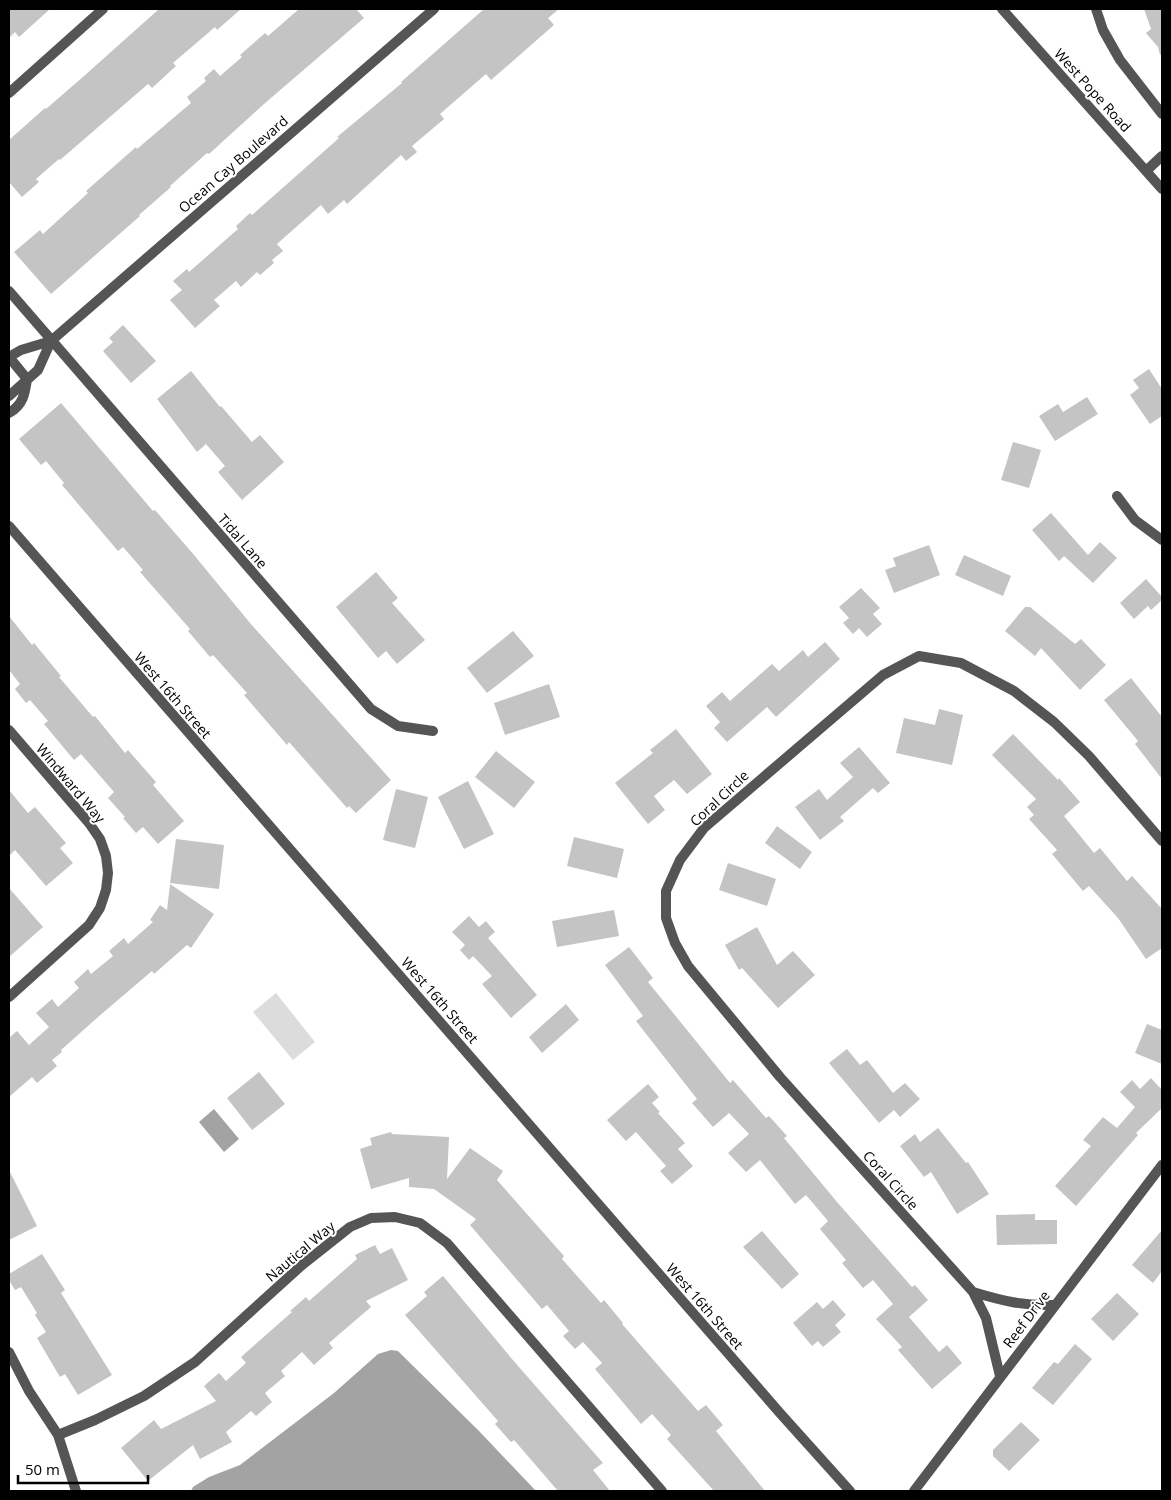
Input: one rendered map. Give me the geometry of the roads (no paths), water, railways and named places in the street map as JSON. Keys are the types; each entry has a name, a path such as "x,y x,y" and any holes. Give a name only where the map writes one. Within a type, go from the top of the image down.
{"street":[{"path":"9,93 104,9"},
{"name":"Ocean Cay Boulevard","path":"9,357 21,350 51,341 434,9"},
{"name":"West Pope Road","path":"1002,9 1162,189"},
{"path":"1096,9 1103,30 1120,60 1162,114"},
{"path":"1146,171 1162,156"},
{"path":"9,291 51,341"},
{"name":"Ocean Cay Boulevard","path":"9,396 38,370 51,341"},
{"name":"Tidal Lane","path":"51,341 372,709 398,726 433,731"},
{"path":"9,357 27,379 25,395 21,404 9,413"},
{"path":"1117,496 1135,520 1162,540"},
{"name":"West 16th Street","path":"9,526 766,1397 850,1491"},
{"name":"Coral Circle","path":"1000,1376 986,1318 973,1292 780,1077 688,966 675,943 666,918 666,891 680,860 704,828 883,675 920,656 961,663 1014,691 1054,722 1089,756 1162,841"},
{"name":"Windward Way","path":"9,730 89,823 100,839 106,856 108,873 106,890 100,908 89,925 9,997"},
{"name":"Reef Drive","path":"914,1491 1162,1165"},
{"name":"Nautical Way","path":"58,1435 95,1420 144,1396 195,1362 324,1246 350,1227 371,1218 395,1217 420,1223 447,1243 662,1491"},
{"path":"973,1292 1006,1302 1054,1305"},
{"path":"9,1352 29,1391 58,1435 76,1491"}]}
